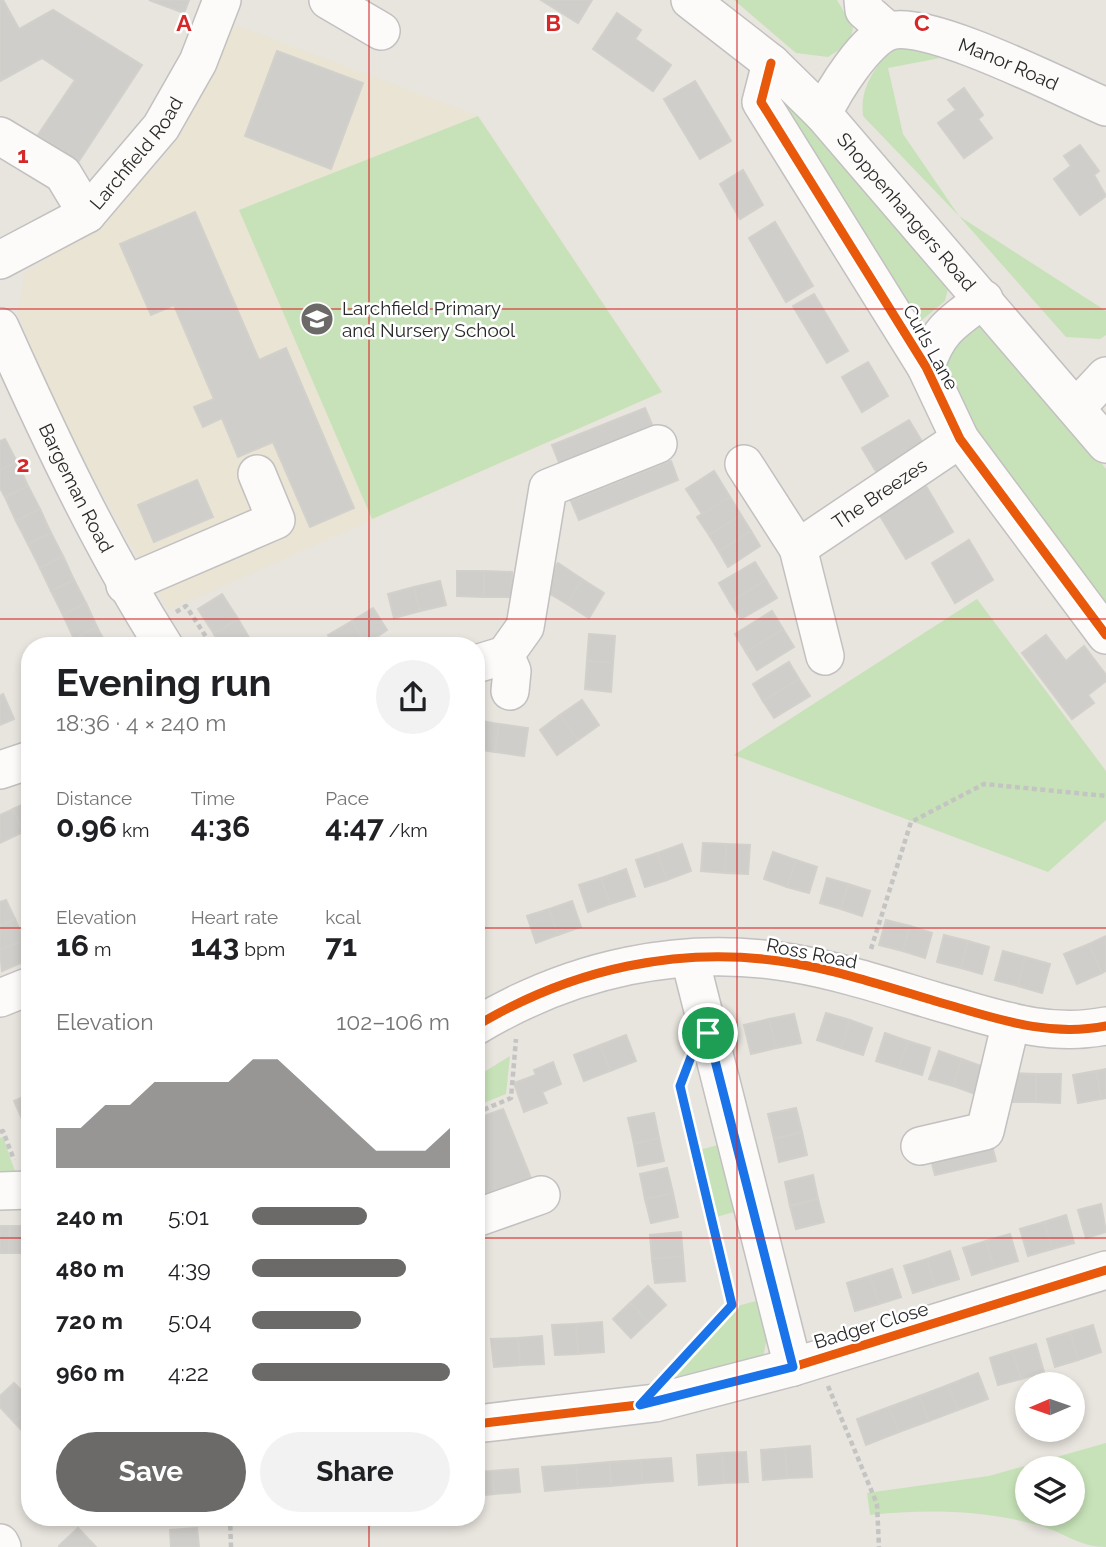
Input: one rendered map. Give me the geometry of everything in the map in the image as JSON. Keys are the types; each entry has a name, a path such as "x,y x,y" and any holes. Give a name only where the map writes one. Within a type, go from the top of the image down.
{"street":[{"name":"Larchfield Road","path":"0,260 87,214 161,127 198,62 222,0"},
{"path":"328,0 381,31"},
{"name":"Shoppenhangers Road","path":"690,0 771,63 823,114 1106,444"},
{"path":"823,114 836,87 888,31 864,9 863,0"},
{"name":"Manor Road","path":"888,31 914,29 984,54 1106,107"},
{"name":"Curls Lane","path":"771,63 761,102 926,367 960,439 1106,635"},
{"path":"0,136 63,174 87,214"},
{"name":"Curls Lane","path":"926,367 933,343 945,328 984,299"},
{"name":"Bargeman Road","path":"0,327 46,428 125,585 158,637"},
{"path":"1077,407 1106,376"},
{"name":"The Breezes","path":"798,548 960,439"},
{"path":"510,691 513,671 502,649 548,488 658,444"},
{"path":"744,464 798,548 825,656"},
{"path":"125,585 276,520 257,474"},
{"path":"0,770 21,763"},
{"name":"Ross Road","path":"490,1018 545,989 586,974 638,962 741,958 791,963 1037,1029 1078,1031 1106,1026"},
{"path":"690,959 708,1033 805,1363"},
{"path":"0,999 21,990"},
{"path":"920,1146 985,1131 1011,1022"},
{"path":"0,1191 21,1191"},
{"path":"485,1215 541,1195"},
{"name":"Badger Close","path":"485,1423 640,1405 805,1363 1106,1270"}],"path":[{"path":"861,980 911,822 984,784 1106,796"},
{"path":"485,1109 511,1098 516,1040 490,1018"},
{"path":"640,1405 732,1305 680,1086 697,1041 708,1033"},
{"path":"805,1363 877,1504 879,1547"},
{"path":"230,1526 231,1547"}],"shaded area":[{"name":"Larchfield Primary and Nursery School","path":"235,25 478,116 662,392 168,610 61,421 18,314 25,272 97,228 165,156"}],"green space":[{"path":"734,0 837,0 853,27 850,43 828,57 796,53"},
{"path":"909,46 940,58 888,68 903,134 959,216 863,116 866,89 878,66 889,50"},
{"path":"785,86 951,276 945,301 922,320 915,338 771,91"},
{"path":"478,116 662,392 372,519 239,210"},
{"path":"959,216 1106,311 1106,335 1100,339 1066,337"},
{"path":"989,326 1106,469 1106,610 967,428 938,371 968,328"},
{"path":"977,599 1106,771 1106,820 1048,872 734,755"},
{"path":"510,1056 506,1094 485,1102 485,1071"},
{"path":"3,1137 17,1177 0,1176 0,1138"},
{"path":"722,1144 738,1211 716,1217 699,1150"},
{"path":"760,1300 767,1337 763,1358 671,1383 737,1306"},
{"path":"1106,1443 1106,1547 1088,1545 1041,1526 1085,1526 1085,1456 1060,1456"},
{"path":"1015,1469 1015,1520 978,1514 934,1512 870,1515 867,1493 989,1476"}],"building":[{"path":"0,0 3,0 19,29 53,10 142,65 79,161 38,135 75,80 42,58 0,81"},
{"path":"149,0 189,0 184,13"},
{"path":"541,0 592,0 578,23"},
{"path":"617,13 641,30 635,39 671,65 653,91 593,49"},
{"path":"277,51 363,83 331,169 245,136"},
{"path":"695,81 731,141 700,159 664,99"},
{"path":"964,88 983,115 978,119 992,138 964,158 938,123 956,110 948,100"},
{"path":"1080,145 1099,171 1094,175 1106,196 1080,215 1054,179 1071,166 1064,156"},
{"path":"743,170 763,205 740,219 720,184"},
{"path":"195,212 259,360 286,348 354,508 310,527 273,442 238,457 222,418 203,427 194,407 214,399 174,305 151,315 120,244"},
{"path":"775,222 813,286 786,302 749,238"},
{"path":"814,294 848,351 827,363 793,306"},
{"path":"868,362 888,396 862,412 842,377"},
{"path":"645,408 653,427 560,465 552,445"},
{"path":"909,420 924,445 877,473 862,448"},
{"path":"5,439 17,462 0,470 0,441"},
{"path":"671,461 678,480 579,520 571,501"},
{"path":"17,462 28,486 5,497 0,488 0,470"},
{"path":"714,471 730,497 702,514 686,489"},
{"path":"197,480 213,517 154,542 138,505"},
{"path":"28,486 40,509 16,521 5,497"},
{"path":"926,486 953,532 906,559 879,514"},
{"path":"730,497 741,515 709,535 697,517"},
{"path":"40,509 51,533 28,544 16,521"},
{"path":"741,515 751,531 719,551 709,535"},
{"path":"751,531 760,546 728,567 719,551"},
{"path":"51,533 63,556 40,568 28,544"},
{"path":"969,540 993,580 955,603 932,563"},
{"path":"63,556 74,580 51,591 40,568"},
{"path":"755,562 766,580 730,602 719,583"},
{"path":"558,563 582,579 567,604 542,589"},
{"path":"457,571 484,571 484,597 457,596"},
{"path":"484,571 512,572 512,597 484,597"},
{"path":"582,579 604,593 589,618 567,604"},
{"path":"74,580 86,603 63,615 51,591"},
{"path":"766,580 777,598 741,619 730,602"},
{"path":"440,581 446,605 420,611 414,587"},
{"path":"414,587 420,611 394,618 388,594"},
{"path":"222,594 238,619 214,634 198,609"},
{"path":"86,603 97,627 73,637 63,615"},
{"path":"373,608 387,630 376,637 362,637 352,621"},
{"path":"772,611 783,629 746,652 735,634"},
{"path":"238,619 249,637 216,637 214,634"},
{"path":"352,621 362,637 329,637 328,635"},
{"path":"97,627 102,637 78,637"},
{"path":"783,629 794,647 757,670 746,652"},
{"path":"589,634 615,636 613,663 587,661"},
{"path":"1046,635 1066,661 1084,646 1106,675 1106,681 1088,695 1094,703 1072,719 1022,653"},
{"path":"587,661 613,663 611,692 585,689"},
{"path":"789,662 799,679 763,701 753,684"},
{"path":"799,679 810,696 774,718 763,701"},
{"path":"3,694 14,719 0,725 0,696"},
{"path":"582,700 599,725 578,740 560,715"},
{"path":"560,715 578,740 557,755 540,730"},
{"path":"485,722 499,724 495,752 485,750"},
{"path":"499,724 528,728 524,756 495,752"},
{"path":"21,805 21,827 13,809"},
{"path":"13,809 21,833 0,843 0,815"},
{"path":"703,843 726,844 725,873 701,871"},
{"path":"682,844 691,871 667,880 657,853"},
{"path":"726,844 750,845 748,874 725,873"},
{"path":"773,852 796,860 787,887 764,879"},
{"path":"657,853 667,880 645,887 636,860"},
{"path":"796,860 817,867 809,893 787,887"},
{"path":"626,869 635,896 610,904 601,878"},
{"path":"601,878 610,904 588,912 579,885"},
{"path":"827,878 848,884 841,909 820,903"},
{"path":"848,884 870,891 862,916 841,909"},
{"path":"6,900 15,919 0,926 0,902"},
{"path":"572,901 581,927 558,935 549,909"},
{"path":"549,909 558,935 536,943 527,916"},
{"path":"15,919 21,933 21,941 0,950 0,926"},
{"path":"886,920 910,926 903,951 879,945"},
{"path":"910,926 932,933 925,958 903,951"},
{"path":"944,935 968,941 961,968 937,962"},
{"path":"1106,936 1106,971 1102,973 1089,944"},
{"path":"21,941 21,963 2,971 0,950"},
{"path":"968,941 989,947 982,974 961,968"},
{"path":"1089,944 1102,973 1077,984 1064,954"},
{"path":"1003,951 1025,957 1018,986 995,980"},
{"path":"1025,957 1050,964 1042,993 1018,986"},
{"path":"826,1013 850,1020 841,1048 817,1040"},
{"path":"794,1014 801,1043 776,1048 769,1019"},
{"path":"769,1019 776,1048 751,1054 744,1025"},
{"path":"850,1020 872,1028 863,1055 841,1048"},
{"path":"885,1033 908,1041 899,1068 876,1061"},
{"path":"626,1035 636,1061 610,1071 600,1045"},
{"path":"908,1041 930,1048 922,1075 899,1068"},
{"path":"600,1045 610,1071 584,1081 574,1055"},
{"path":"939,1051 962,1059 953,1086 929,1079"},
{"path":"962,1059 984,1067 975,1094 953,1086"},
{"path":"553,1062 561,1084 542,1092 547,1103 524,1112 514,1083 536,1075 534,1070"},
{"path":"1106,1069 1106,1098 1101,1099 1096,1071"},
{"path":"1096,1071 1101,1099 1078,1103 1073,1075"},
{"path":"1013,1073 1036,1074 1036,1102 1012,1102"},
{"path":"1036,1074 1061,1074 1060,1103 1036,1102"},
{"path":"21,1098 21,1116 14,1101"},
{"path":"796,1108 802,1132 774,1139 768,1114"},
{"path":"503,1109 531,1178 485,1196 485,1116"},
{"path":"654,1113 659,1138 634,1144 628,1118"},
{"path":"802,1132 807,1155 779,1162 774,1139"},
{"path":"659,1138 664,1161 638,1166 634,1144"},
{"path":"991,1142 996,1161 935,1175 930,1156"},
{"path":"667,1168 673,1193 645,1199 640,1174"},
{"path":"813,1175 818,1199 790,1206 785,1182"},
{"path":"673,1193 678,1217 651,1223 645,1199"},
{"path":"818,1199 824,1222 796,1229 790,1206"},
{"path":"1101,1204 1106,1232 1086,1238 1078,1210"},
{"path":"1066,1215 1074,1243 1052,1249 1044,1222"},
{"path":"1044,1222 1052,1249 1028,1256 1020,1229"},
{"path":"0,1226 10,1226 9,1253 0,1253"},
{"path":"10,1226 21,1226 21,1253 9,1253"},
{"path":"681,1232 683,1256 652,1259 650,1235"},
{"path":"1010,1234 1018,1261 994,1268 986,1241"},
{"path":"986,1241 994,1268 972,1275 963,1248"},
{"path":"950,1251 959,1279 935,1286 927,1259"},
{"path":"683,1256 685,1281 655,1283 652,1259"},
{"path":"927,1259 935,1286 913,1293 904,1266"},
{"path":"892,1269 901,1297 879,1304 870,1276"},
{"path":"870,1276 879,1304 855,1311 847,1283"},
{"path":"648,1286 666,1305 648,1322 630,1303"},
{"path":"630,1303 648,1322 631,1338 613,1319"},
{"path":"602,1322 604,1352 578,1354 576,1324"},
{"path":"576,1324 578,1354 555,1355 552,1325"},
{"path":"1093,1325 1101,1352 1078,1360 1070,1332"},
{"path":"1070,1332 1078,1360 1055,1367 1047,1339"},
{"path":"542,1336 544,1364 520,1365 518,1338"},
{"path":"518,1338 520,1365 494,1367 491,1339"},
{"path":"1036,1344 1044,1372 1019,1372 1012,1351"},
{"path":"1012,1351 1019,1372 1015,1372 1015,1381 998,1385 990,1358"},
{"path":"978,1373 988,1399 958,1410 948,1385"},
{"path":"14,1383 21,1390 21,1415 14,1422 0,1407 0,1396"},
{"path":"948,1385 958,1410 929,1421 919,1396"},
{"path":"919,1396 929,1421 899,1432 889,1407"},
{"path":"889,1407 899,1432 866,1445 857,1419"},
{"path":"21,1415 21,1429 14,1422"},
{"path":"810,1446 812,1477 787,1478 785,1448"},
{"path":"785,1448 787,1478 763,1480 761,1450"},
{"path":"746,1452 748,1482 724,1483 722,1453"},
{"path":"722,1453 724,1483 699,1485 697,1455"},
{"path":"671,1458 673,1481 642,1483 641,1460"},
{"path":"641,1460 642,1483 611,1486 609,1462"},
{"path":"609,1462 611,1486 578,1488 576,1465"},
{"path":"576,1465 578,1488 545,1491 542,1467"},
{"path":"518,1469 520,1492 494,1494 492,1471"},
{"path":"485,1471 492,1471 494,1494 485,1495"},
{"path":"78,1528 96,1547 59,1547 59,1546"},
{"path":"197,1528 199,1547 171,1547 170,1530"}],"cycle path":[{"path":"771,63 761,102 926,367 960,439 1106,635"},
{"path":"485,1021 550,989 588,976 628,966 709,957 750,958 810,966 1041,1028 1084,1029 1106,1026"},
{"path":"485,1423 655,1403 793,1367 1106,1270"}],"place":[{"name":"Larchfield Primary and Nursery School","path":"317,319"}],"route":[{"path":"708,1033 793,1367 640,1405 732,1305 680,1086 697,1041 708,1033"}]}
